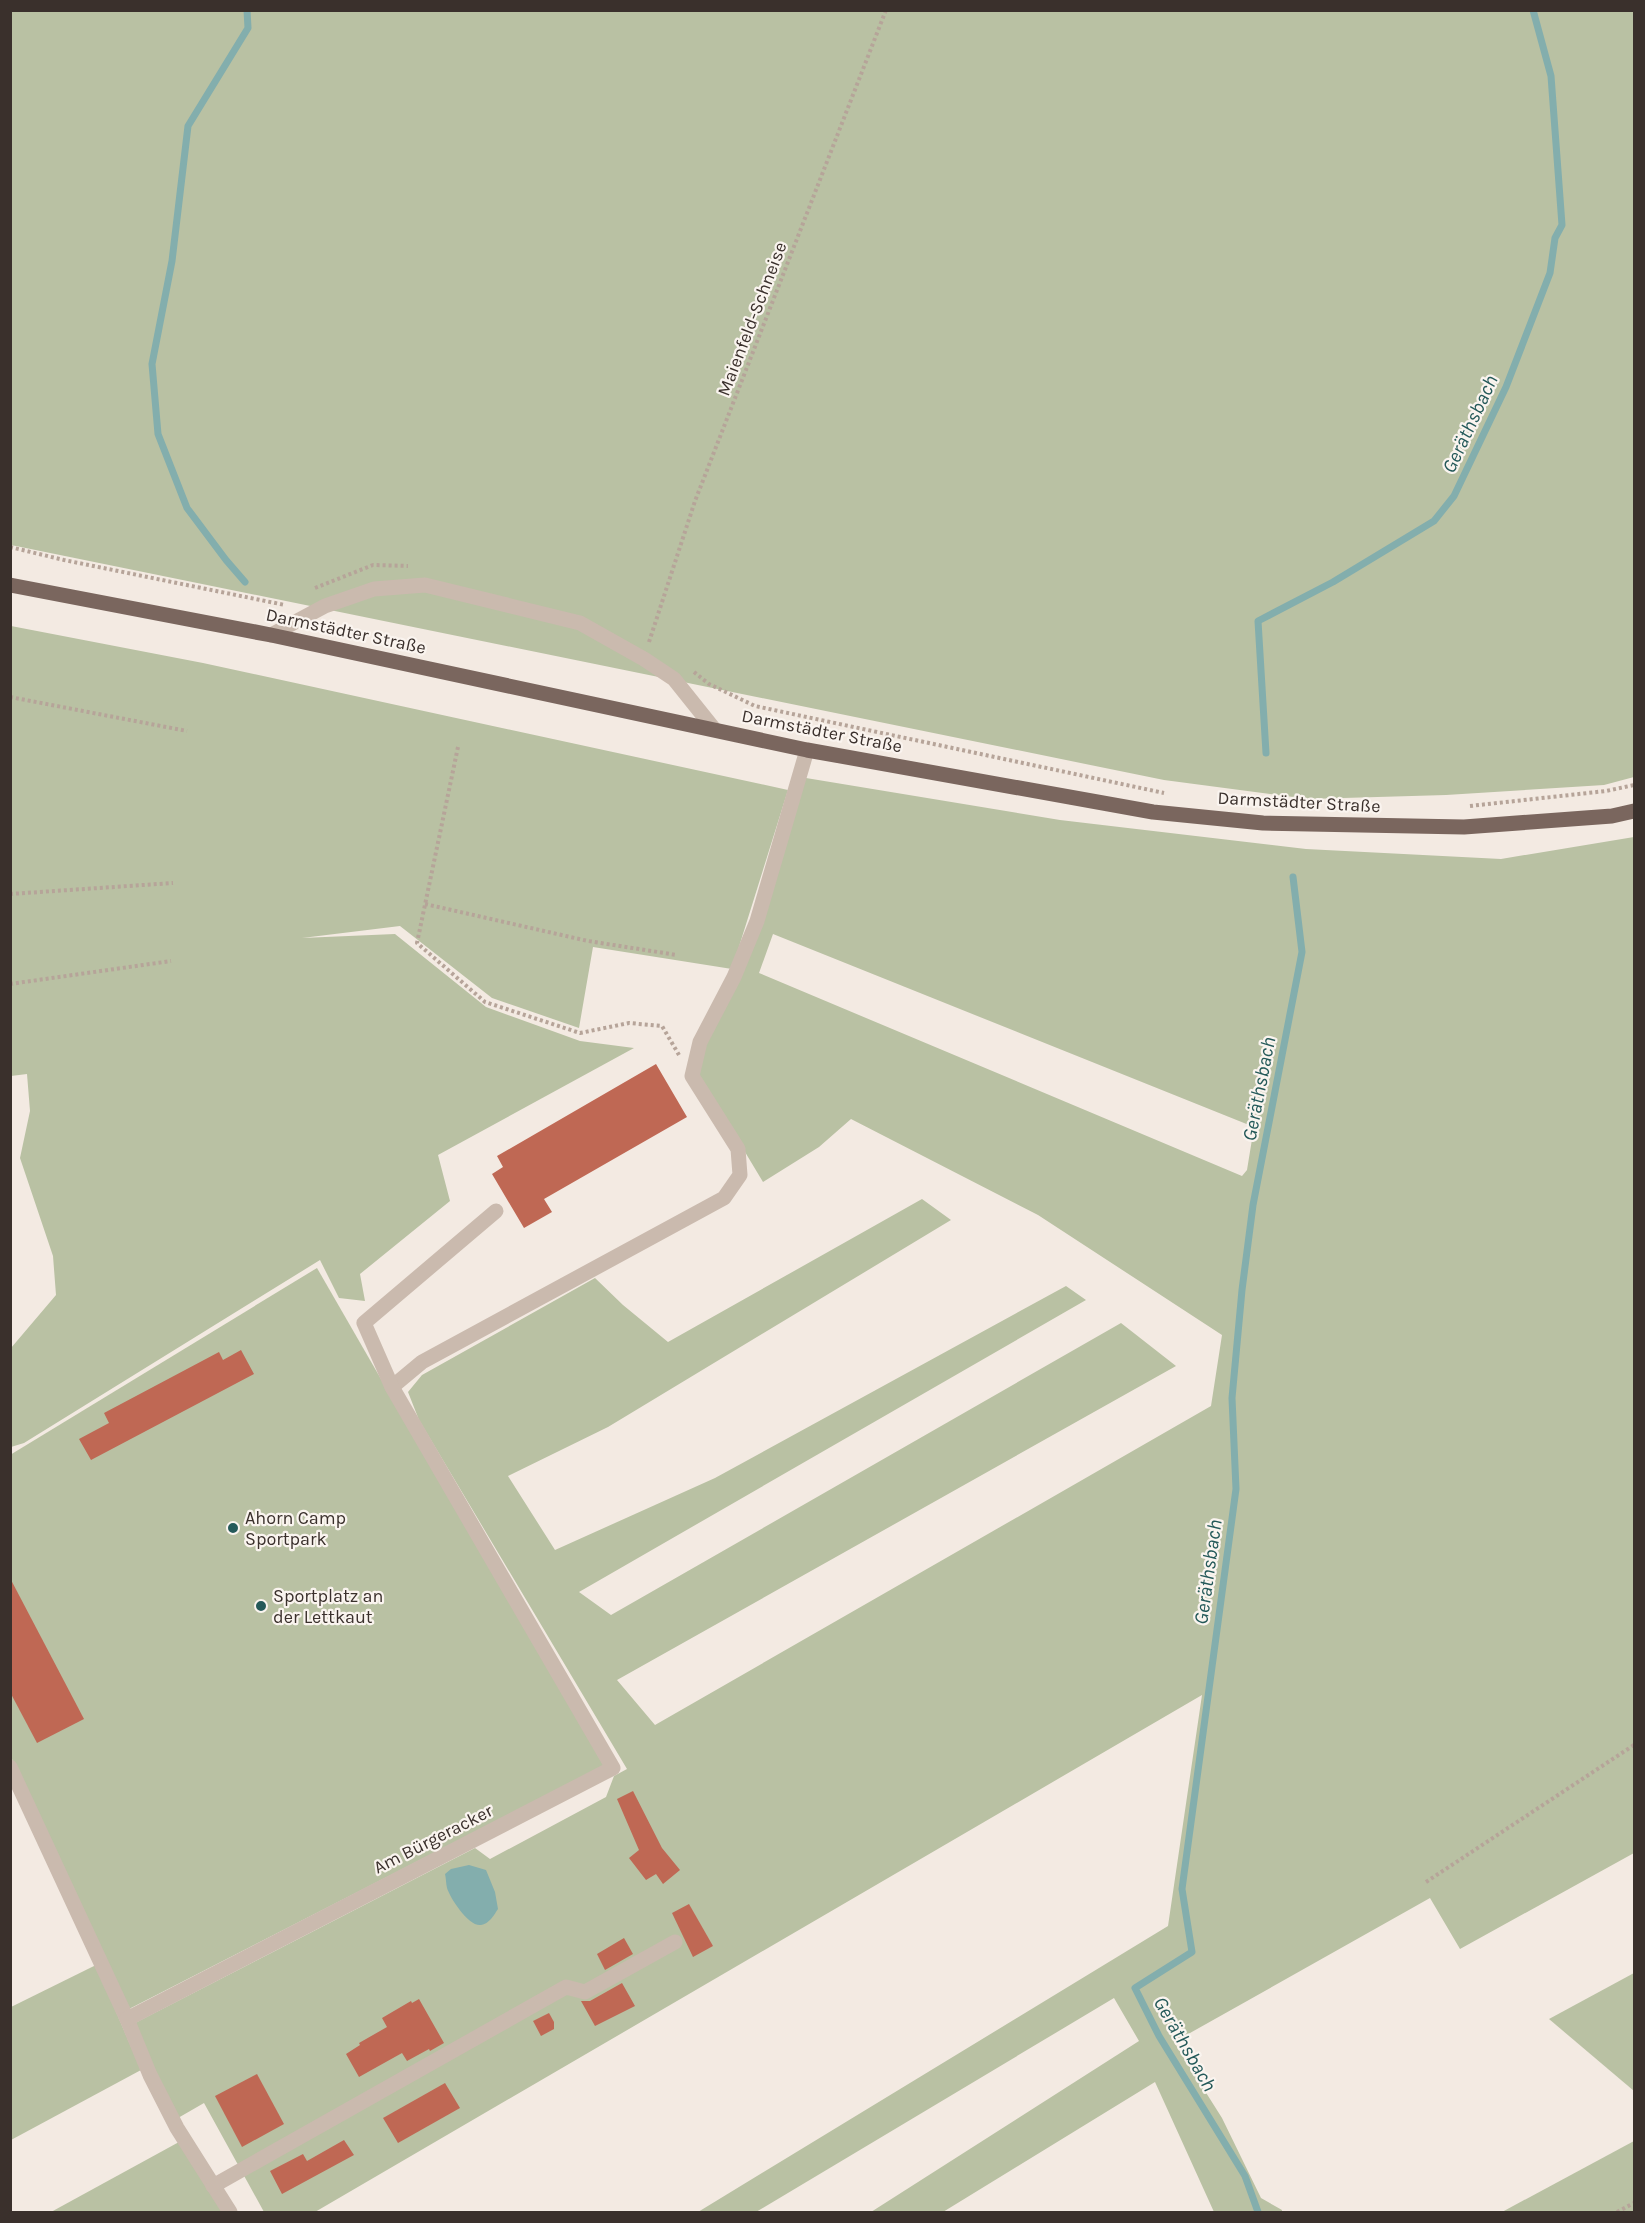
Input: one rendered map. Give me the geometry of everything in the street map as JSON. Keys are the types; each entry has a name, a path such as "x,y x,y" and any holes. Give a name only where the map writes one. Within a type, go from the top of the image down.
{"main road":[{"name":"Darmstädter Straße","path":"10,585 271,635 807,750 1153,812 1263,823 1464,827 1612,816 1635,811"}],"lane":[{"path":"271,635 325,606 374,589 425,585 580,623 644,659 674,679 714,729"},
{"path":"496,1211 364,1323 392,1387 422,1362 724,1198 740,1175 738,1149 692,1076 700,1042 734,977 756,921 807,750"},
{"name":"Am Bürgeracker","path":"127,2019 613,1768 392,1387"},
{"path":"10,1767 127,2019 150,2075 177,2128 230,2212"},
{"path":"213,2186 566,1987 585,1992 675,1942"}],"path":[{"name":"Maienfeld-Schneise","path":"658,644 650,639 696,501 886,10"},
{"path":"692,670 709,684 755,706 1174,794"},
{"path":"10,697 187,731"},
{"path":"458,747 417,943 486,1002 580,1034 629,1023 662,1026 692,1076"},
{"path":"1461,807 1606,791 1635,785"},
{"path":"10,894 173,883"},
{"path":"425,904 588,941 677,955"},
{"path":"10,984 171,961"},
{"path":"1426,1882 1635,1745"},
{"path":"1617,2212 1635,2203"}],"green space":[{"path":"10,11 1634,11 1634,777 1604,785 1446,795 1309,799 1164,780 11,545"},
{"path":"11,626 203,663 788,790 732,969 593,947 579,1028 492,998 400,926 302,938 395,934 486,1007 580,1041 634,1048 438,1155 450,1201 360,1274 365,1301 339,1298 320,1260 24,1443 11,1447 11,1348 56,1295 53,1256 20,1158 30,1111 27,1074 11,1076"},
{"path":"806,778 1060,820 1306,849 1501,859 1634,837 1634,1853 1460,1949 1430,1898 1174,2042 1222,2118 1261,2198 1282,2212 1214,2212 1155,2082 943,2212 871,2212 1139,2041 1114,1998 756,2212 698,2212 1168,1926 1202,1695 315,2212 264,2212 204,2103 178,2118 133,2024 475,1848 490,1859 606,1797 614,1776 627,1769 419,1420 408,1392 422,1375 595,1278 623,1305 668,1342 922,1199 951,1220 608,1427 508,1476 555,1550 715,1478 1066,1286 1086,1300 579,1592 611,1615 1121,1323 1176,1366 617,1680 655,1725 1211,1406 1222,1335 1038,1215 851,1119 819,1147 763,1182 697,1072 704,1043","holes":["773,934 1254,1127 1247,1170 1242,1176 759,973"]},
{"name":"Sportplatz an der Lettkaut","path":"317,1268 604,1766 129,2009 11,1757 10,1455"},
{"path":"96,1965 141,2070 11,2140 11,2007"},
{"path":"1634,1973 1634,2091 1549,2019"},
{"path":"1634,2141 1634,2212 1502,2212"},
{"path":"179,2142 222,2212 51,2212"}],"water":[{"path":"469,1865 486,1870 495,1892 498,1909 489,1921 481,1925 466,1917 452,1898 447,1886 445,1874 451,1869"}],"building":[{"path":"656,1064 687,1117 544,1199 552,1212 524,1228 492,1174 503,1167 497,1156"},
{"path":"241,1350 254,1374 91,1460 79,1439 109,1423 104,1413 219,1352 223,1360"},
{"path":"10,1578 84,1719 37,1743 10,1692"},
{"path":"633,1791 662,1848 680,1870 663,1884 656,1874 646,1880 629,1858 639,1850 617,1799"},
{"path":"689,1904 713,1946 693,1957 672,1913"},
{"path":"624,1938 633,1954 605,1970 597,1954"},
{"path":"622,1983 635,2006 595,2026 581,2001 590,2001"},
{"path":"419,1999 444,2043 407,2061 402,2053 359,2077 346,2054 360,2045 359,2043 387,2027 382,2018 411,2001 412,2003"},
{"path":"549,2013 554,2022 554,2029 541,2036 533,2021"},
{"path":"257,2074 284,2124 242,2147 215,2096"},
{"path":"445,2083 460,2108 398,2143 383,2118"},
{"path":"344,2140 354,2155 282,2194 270,2171 303,2154 307,2161"}],"waterway":[{"path":"245,582 187,508 158,434 152,364 172,261 188,126 248,28 247,10"},
{"name":"Geräthsbach","path":"1266,753 1258,621 1333,582 1434,521 1454,496 1506,387 1550,273 1555,238 1562,225 1551,76 1533,10"},
{"name":"Geräthsbach","path":"1258,2212 1245,2176 1159,2036 1135,1988 1192,1952 1182,1889 1236,1489 1232,1398 1242,1290 1253,1205 1302,952 1293,877"}],"place":[{"name":"Ahorn Camp Sportpark","path":"233,1528"},
{"name":"Sportplatz an der Lettkaut","path":"261,1606"}]}
